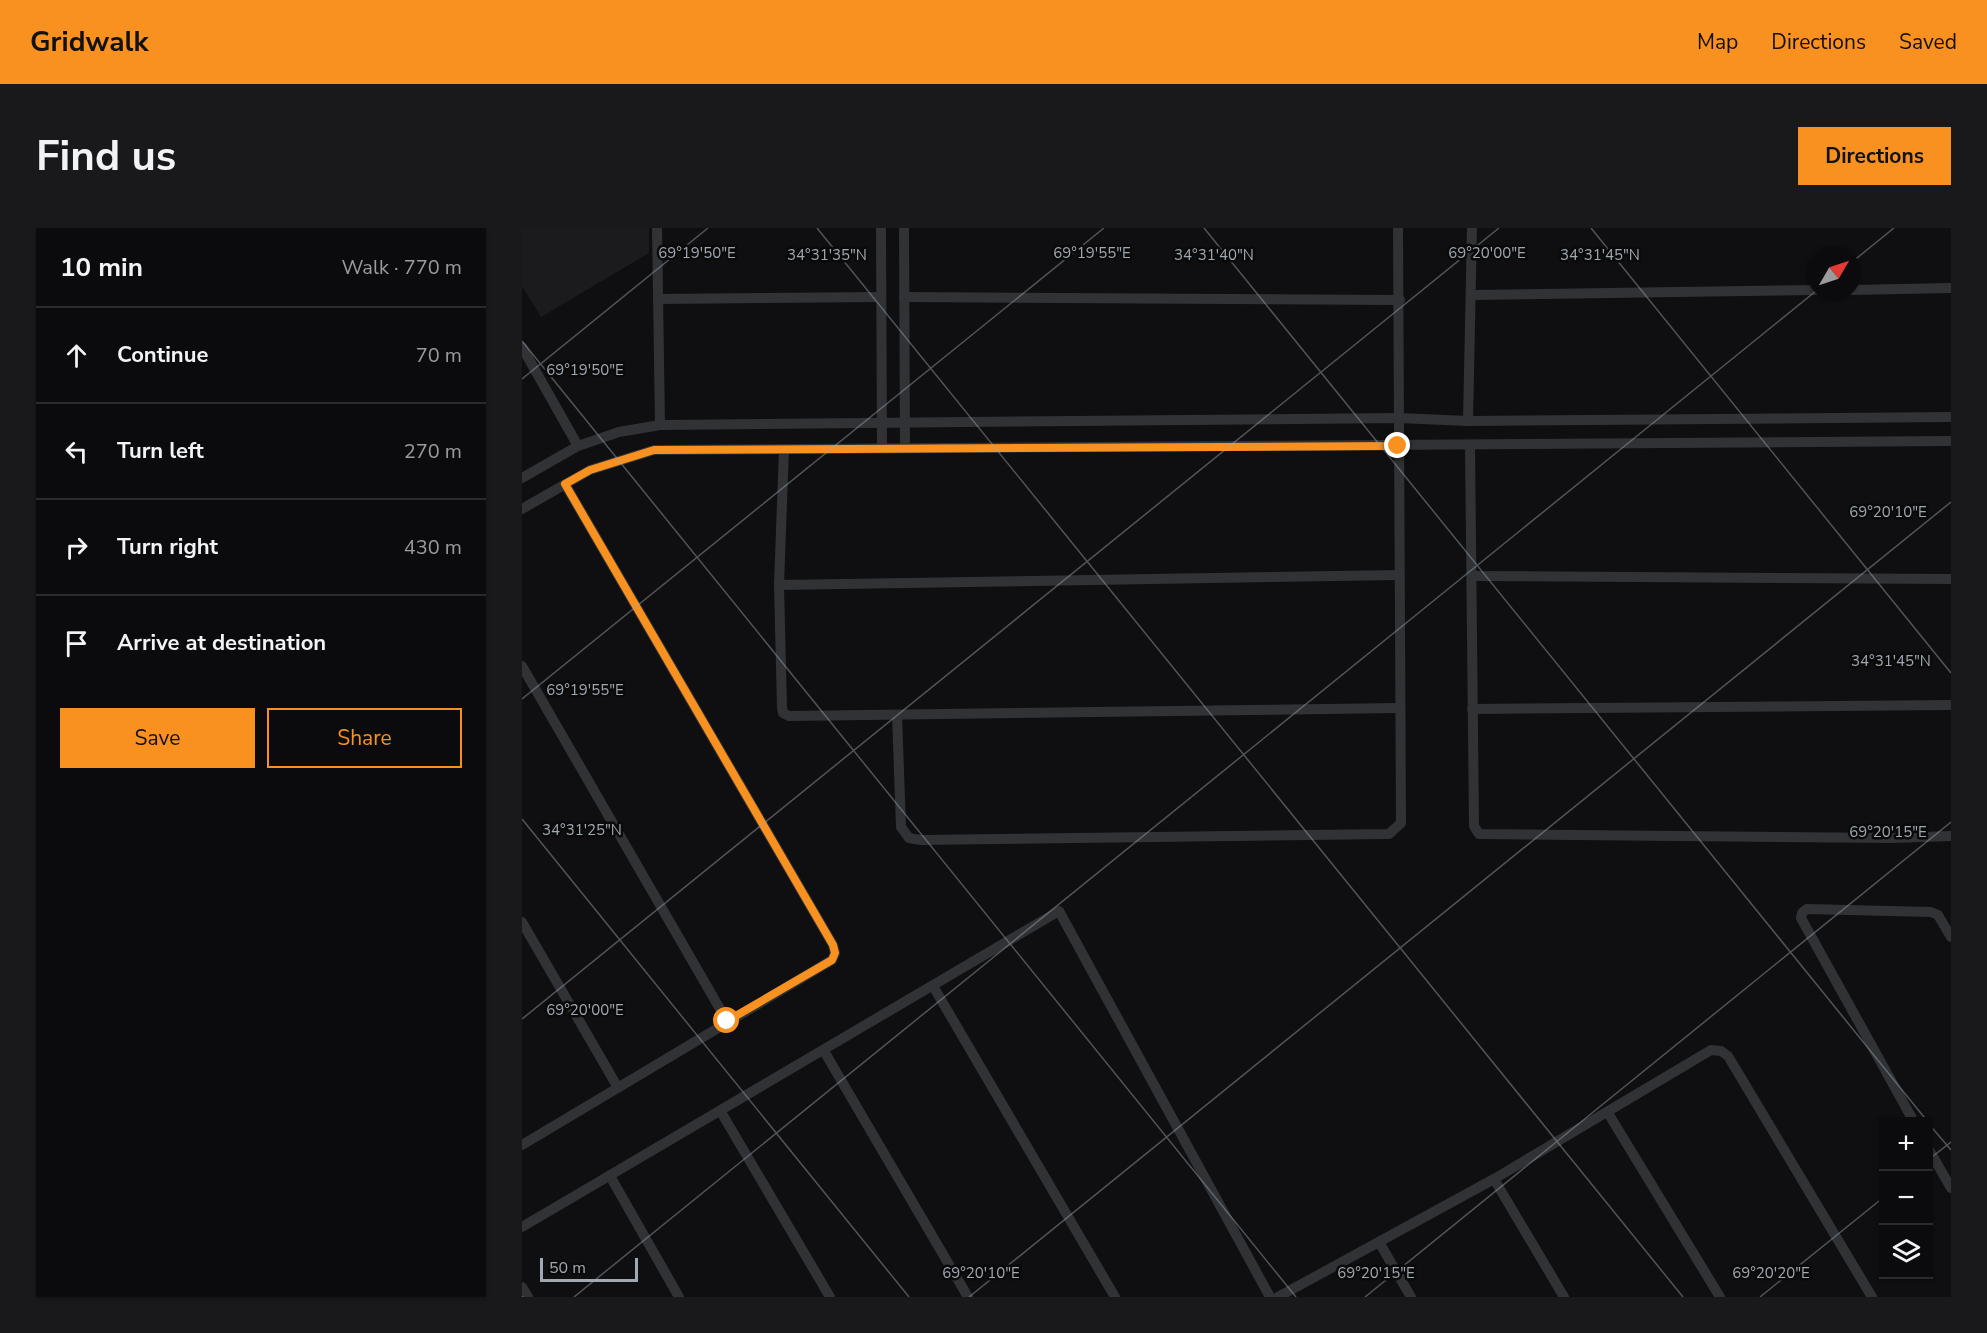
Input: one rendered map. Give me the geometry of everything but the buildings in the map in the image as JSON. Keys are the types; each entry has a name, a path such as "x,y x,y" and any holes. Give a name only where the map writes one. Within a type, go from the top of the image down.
{"street":[{"path":"657,228 660,425"},
{"path":"881,228 882,448"},
{"path":"904,228 905,448"},
{"path":"897,715 901,828 909,837 921,840 1389,834 1401,824 1398,228"},
{"path":"1468,421 1473,295 1472,228"},
{"path":"1861,290 1951,288"},
{"path":"1473,295 1807,290"},
{"path":"658,299 881,297"},
{"path":"904,297 1400,300"},
{"path":"522,347 578,446"},
{"path":"522,478 578,446 619,432 660,425 1398,418 1468,421 1951,417"},
{"path":"522,509 590,470 654,450 1951,441"},
{"path":"1470,445 1474,826 1479,834 1951,836"},
{"path":"784,449 779,585 783,713 789,716 1399,708"},
{"path":"522,1145 617,1086 832,960 835,953 833,945 565,484"},
{"path":"779,585 1399,575"},
{"path":"1473,576 1951,579"},
{"path":"522,666 727,1021"},
{"path":"1472,709 1951,705"},
{"path":"1911,1117 1801,918 1802,913 1807,909 1931,912 1938,915 1951,937"},
{"path":"522,1227 721,1112 1059,911 1270,1297"},
{"path":"522,922 617,1086"},
{"path":"933,986 1115,1297"},
{"path":"1278,1297 1494,1179 1711,1050 1721,1051 1728,1056 1872,1297"},
{"path":"824,1051 968,1297"},
{"path":"721,1112 830,1297"},
{"path":"1608,1113 1720,1297"},
{"path":"1933,1155 1951,1188"},
{"path":"610,1176 680,1297"},
{"path":"1494,1179 1564,1297"},
{"path":"1379,1242 1411,1297"},
{"path":"522,1287 528,1297"}],"shaded area":[{"path":"522,228 649,228 649,253 541,317 522,286"}],"route":[{"path":"727,1021 832,960 835,953 833,945 565,484 590,470 654,450 1398,446"}]}
